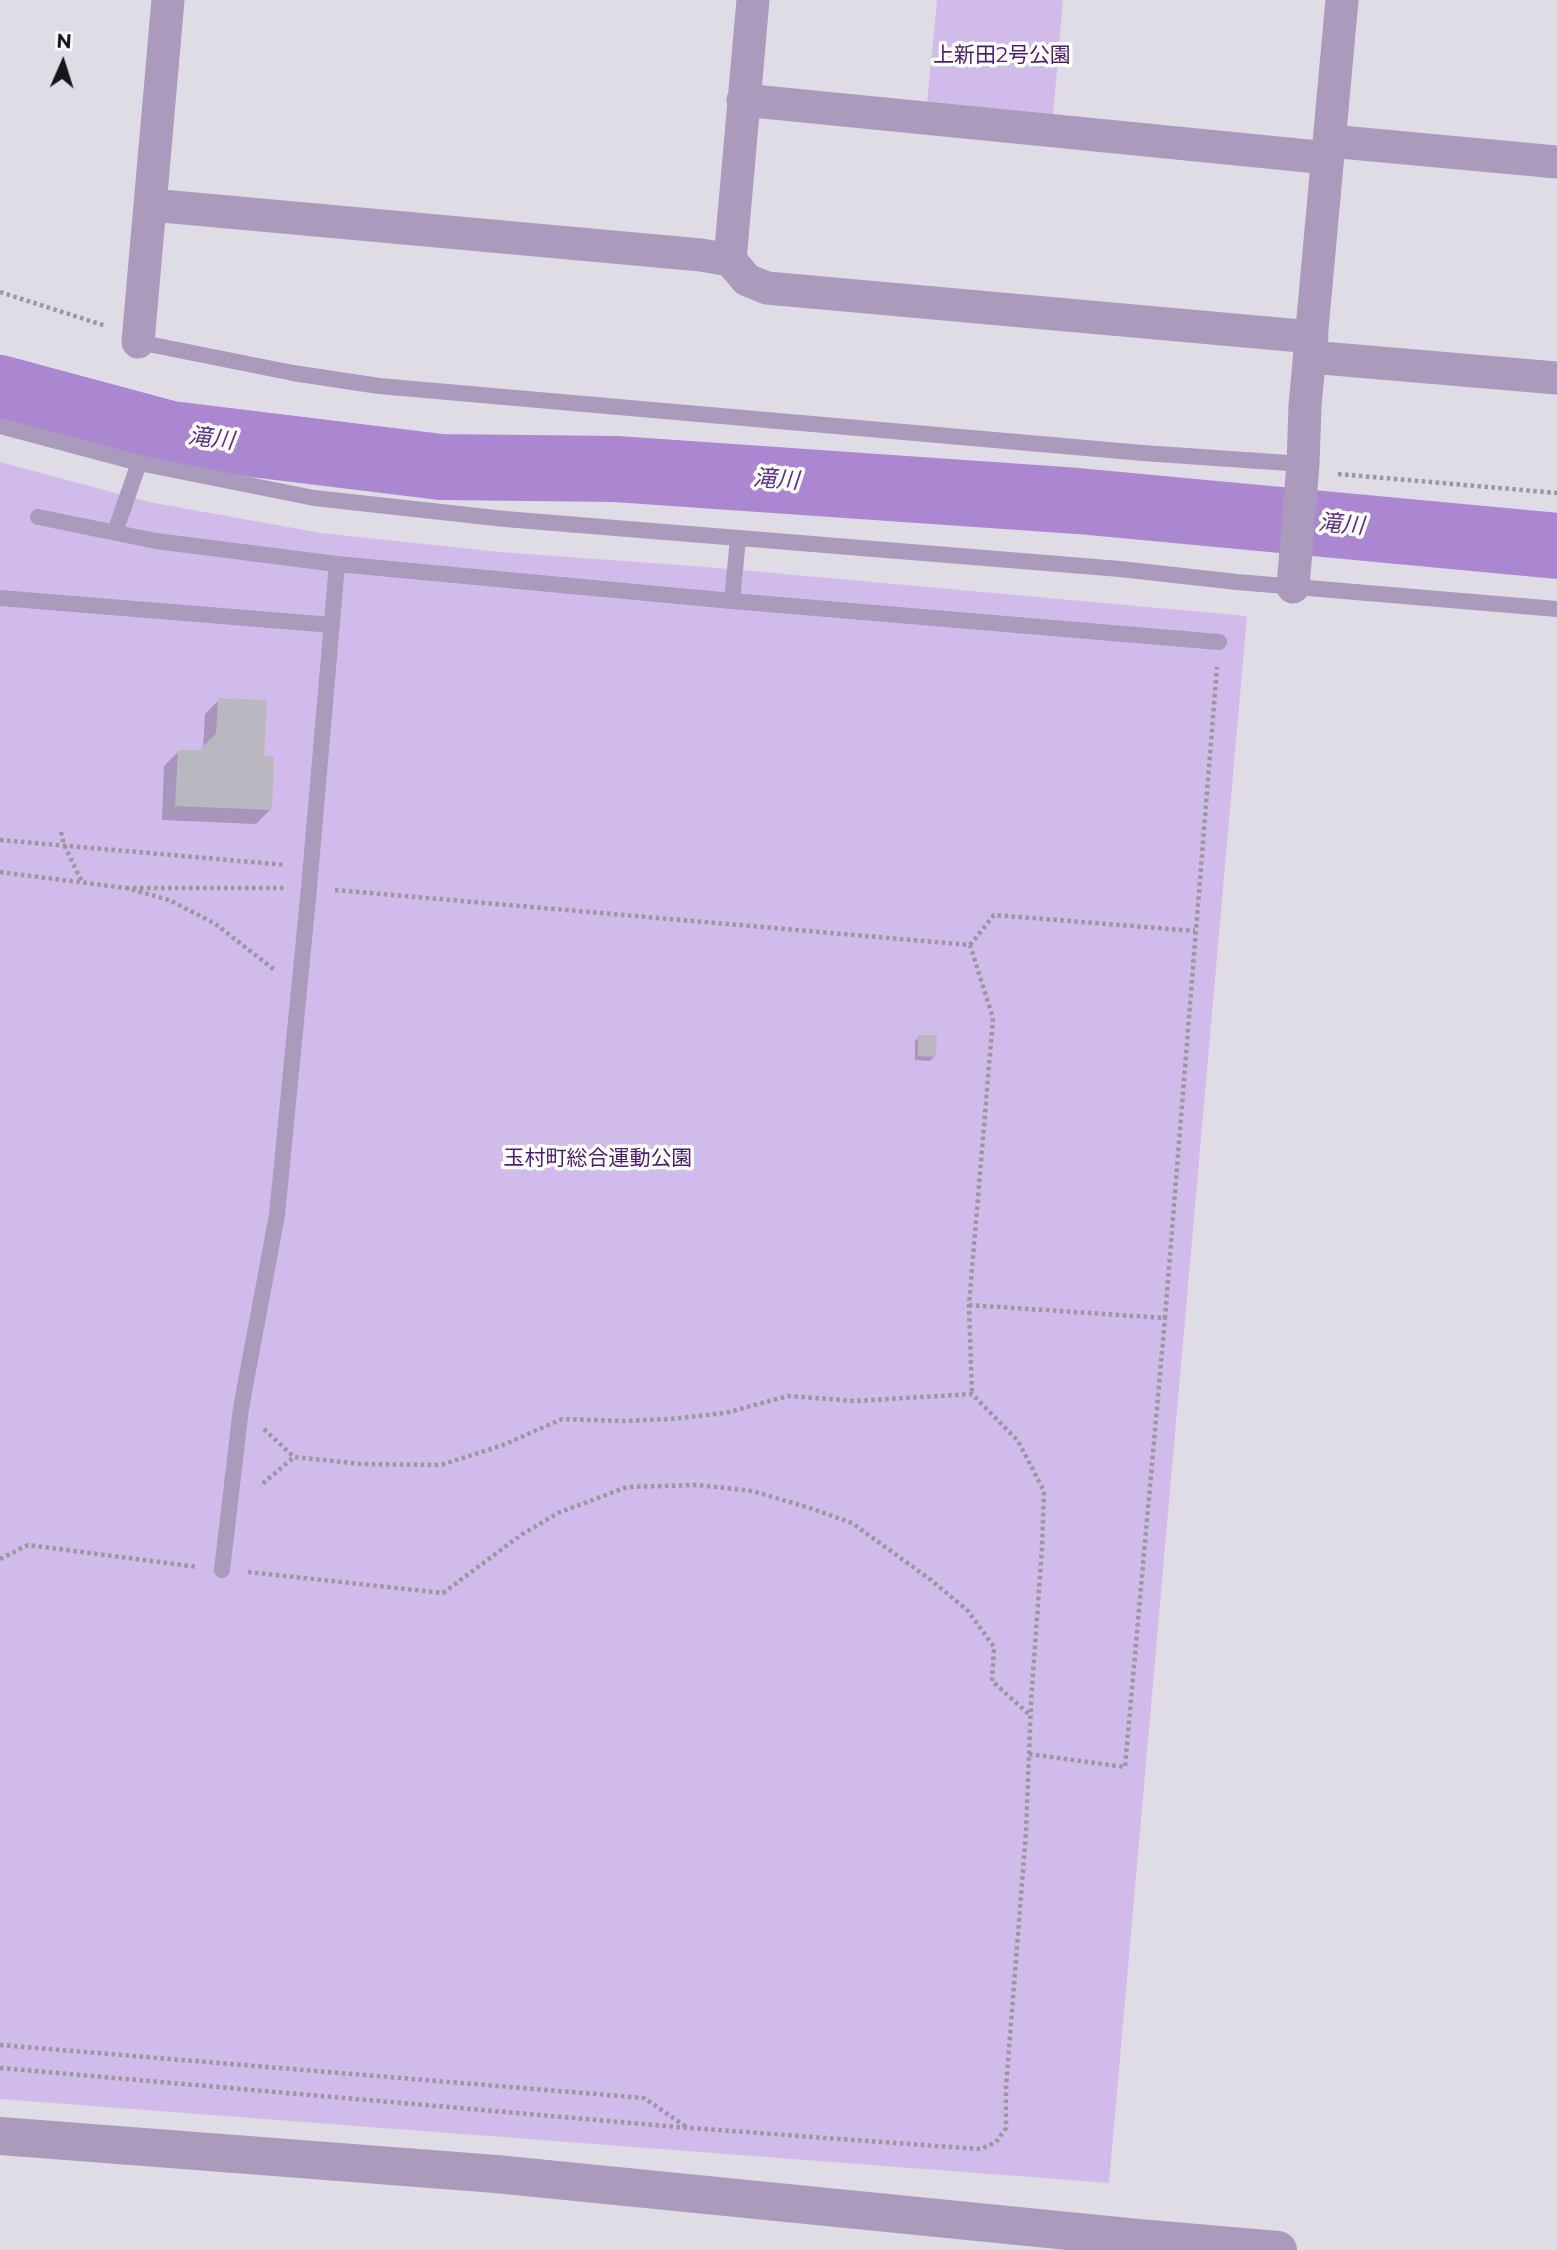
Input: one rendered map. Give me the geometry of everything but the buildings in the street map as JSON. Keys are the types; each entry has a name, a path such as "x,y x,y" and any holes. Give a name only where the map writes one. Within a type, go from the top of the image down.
{"street":[{"path":"138,342 167,0"},
{"path":"730,260 753,0"},
{"path":"1293,580 1303,473 1305,406 1342,0"},
{"path":"743,100 1329,150 1557,162"},
{"path":"151,205 701,255 730,260 747,280 767,288 1311,347 1557,378"},
{"path":"0,2136 510,2175 1138,2244 1278,2250"}],"lane":[{"path":"138,342 293,373 379,386 1143,453 1303,473"},
{"path":"0,426 139,463 314,498 505,519 738,539 1293,580 1557,609"},
{"path":"115,532 139,463"},
{"path":"38,517 156,541 337,564 1219,642"},
{"path":"732,601 738,539"},
{"path":"222,1570 241,1408 278,1215 337,564"},
{"path":"0,598 331,625"}],"path":[{"path":"0,292 118,330 138,342"},
{"path":"1303,473 1557,493"},
{"path":"1029,1754 1125,1767 1165,1318 1219,642"},
{"path":"61,832 64,845 82,882"},
{"path":"0,840 311,867"},
{"path":"0,872 126,888 309,888 970,945"},
{"path":"126,888 169,900 214,923 277,971 298,1004"},
{"path":"970,945 994,915 1195,931"},
{"path":"0,2068 689,2129 981,2149 996,2142 1006,2128 1006,2087 1026,1832 1044,1491 1018,1441 972,1394 969,1305 993,1018 970,945"},
{"path":"969,1305 1165,1318"},
{"path":"230,1507 295,1457 361,1464 441,1465 503,1445 562,1419 671,1419 725,1413 788,1396 855,1401 972,1394"},
{"path":"0,1559 28,1545 222,1570 443,1592 521,1535 558,1513 627,1487 698,1486 752,1491 852,1523 931,1580 968,1611 994,1647 992,1682 1031,1716"},
{"path":"0,2045 644,2098 689,2129"}],"green space":[{"name":"上新田2号公園","path":"937,0 1063,0 1053,115 927,103"},
{"name":"玉村町総合運動公園","path":"0,462 149,502 321,533 500,552 707,567 1247,616 1109,2183 0,2099"}],"waterway":[{"name":"滝川","path":"0,388 171,434 441,467 616,469 1078,501 1557,546"}]}
